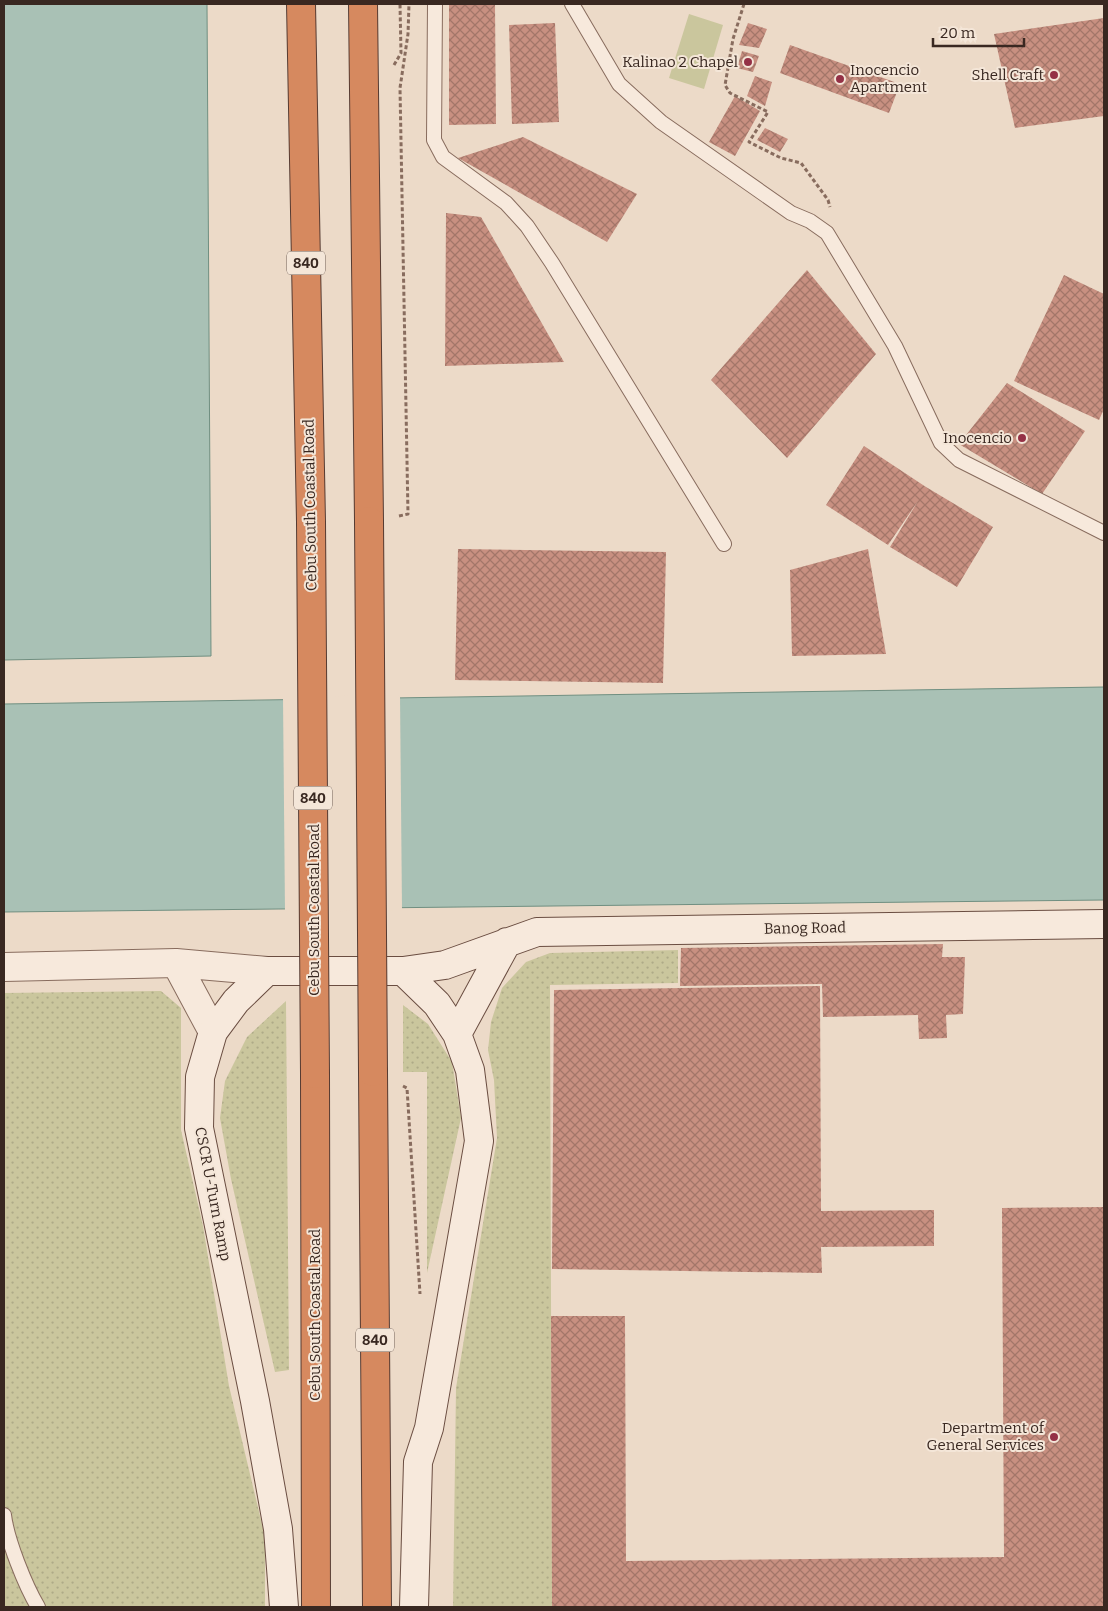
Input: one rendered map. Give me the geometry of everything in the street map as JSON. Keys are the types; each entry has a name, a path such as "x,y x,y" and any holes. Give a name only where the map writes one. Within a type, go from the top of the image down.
{"highway":[{"name":"Cebu South Coastal Road","path":"302,4 311,522 316,1607"},
{"name":"840","path":"363,4 376,1607"}],"street":[{"name":"Banog Road","path":"403,972 445,965 537,932 1104,924"},
{"path":"457,1034 507,942"},
{"path":"4,967 176,964 267,971 403,972 437,1004 457,1034 470,1070 479,1141 429,1428 418,1462 414,1607"},
{"path":"176,964 213,1032"},
{"name":"CSCR U-Turn Ramp","path":"267,971 236,1001 213,1032 200,1077 199,1128 255,1401 277,1520 284,1607"}],"lane":[{"path":"434,4 434,140 443,157 506,203 527,226 552,263 724,544"},
{"path":"572,4 619,84 661,122 792,213 810,221 827,233 895,346 940,442 960,460 1104,533"},
{"path":"4,1514 5,1528 31,1595 38,1607"}],"path":[{"path":"368,520 408,514 400,88 408,34 409,4"},
{"path":"744,4 733,39 724,85 730,93 768,112 750,142 781,158 802,163 828,200 832,214"}],"shaded area":[{"path":"4,4 207,4 211,656 4,660"},
{"path":"689,14 723,25 704,89 669,78"},
{"path":"1104,687 1104,900 4,912 4,704"},
{"path":"678,950 678,983 550,985 552,1607 453,1607 456,1388 497,1138 494,1080 488,1050 491,1022 502,988 526,962 550,953"},
{"path":"161,991 181,1008 181,1130 203,1226 229,1386 265,1537 265,1607 4,1607 4,993"},
{"path":"286,1001 289,1370 275,1372 231,1179 220,1118 225,1081 247,1037"},
{"path":"403,1005 428,1024 452,1062 461,1118 427,1273 427,1072 403,1072"}],"pier":[{"path":"400,695 402,910 285,912 283,697"}],"building":[{"path":"449,4 495,4 496,124 449,125"},
{"name":"Shell Craft","path":"1104,18 1104,116 1015,128 994,34"},
{"path":"555,23 559,122 512,124 509,25"},
{"path":"748,23 767,29 759,48 739,45"},
{"name":"Inocencio Apartment","path":"790,45 900,84 889,113 780,73"},
{"name":"Kalinao 2 Chapel","path":"742,51 759,56 753,72 737,68"},
{"path":"755,76 772,82 765,106 747,96"},
{"path":"735,96 760,111 735,156 709,142"},
{"path":"765,128 788,139 780,152 757,140"},
{"path":"523,137 637,194 607,242 458,158"},
{"path":"446,213 481,217 564,362 445,366"},
{"path":"807,270 876,354 787,458 711,380"},
{"path":"1064,275 1104,294 1104,409 1099,420 1014,381"},
{"name":"Inocencio","path":"1007,383 1085,431 1042,494 959,444"},
{"path":"864,446 926,487 993,527 957,587 890,547 918,501 888,545 826,505"},
{"path":"458,549 666,552 663,683 455,680"},
{"path":"868,549 886,654 792,656 790,570"},
{"path":"943,944 942,957 965,957 963,1014 946,1015 947,1038 919,1039 918,1015 823,1017 822,984 680,986 681,948"},
{"path":"820,986 821,1211 934,1210 934,1246 821,1247 822,1273 552,1269 554,990"},
{"name":"Department of General Services","path":"1104,1207 1104,1607 552,1607 551,1316 625,1316 626,1561 1004,1557 1002,1208"}],"place":[{"name":"Kalinao 2 Chapel","path":"748,62"},
{"name":"Shell Craft","path":"1054,75"},
{"name":"Inocencio Apartment","path":"840,79"},
{"name":"Inocencio","path":"1022,438"},
{"name":"Department of General Services","path":"1054,1437"}]}
